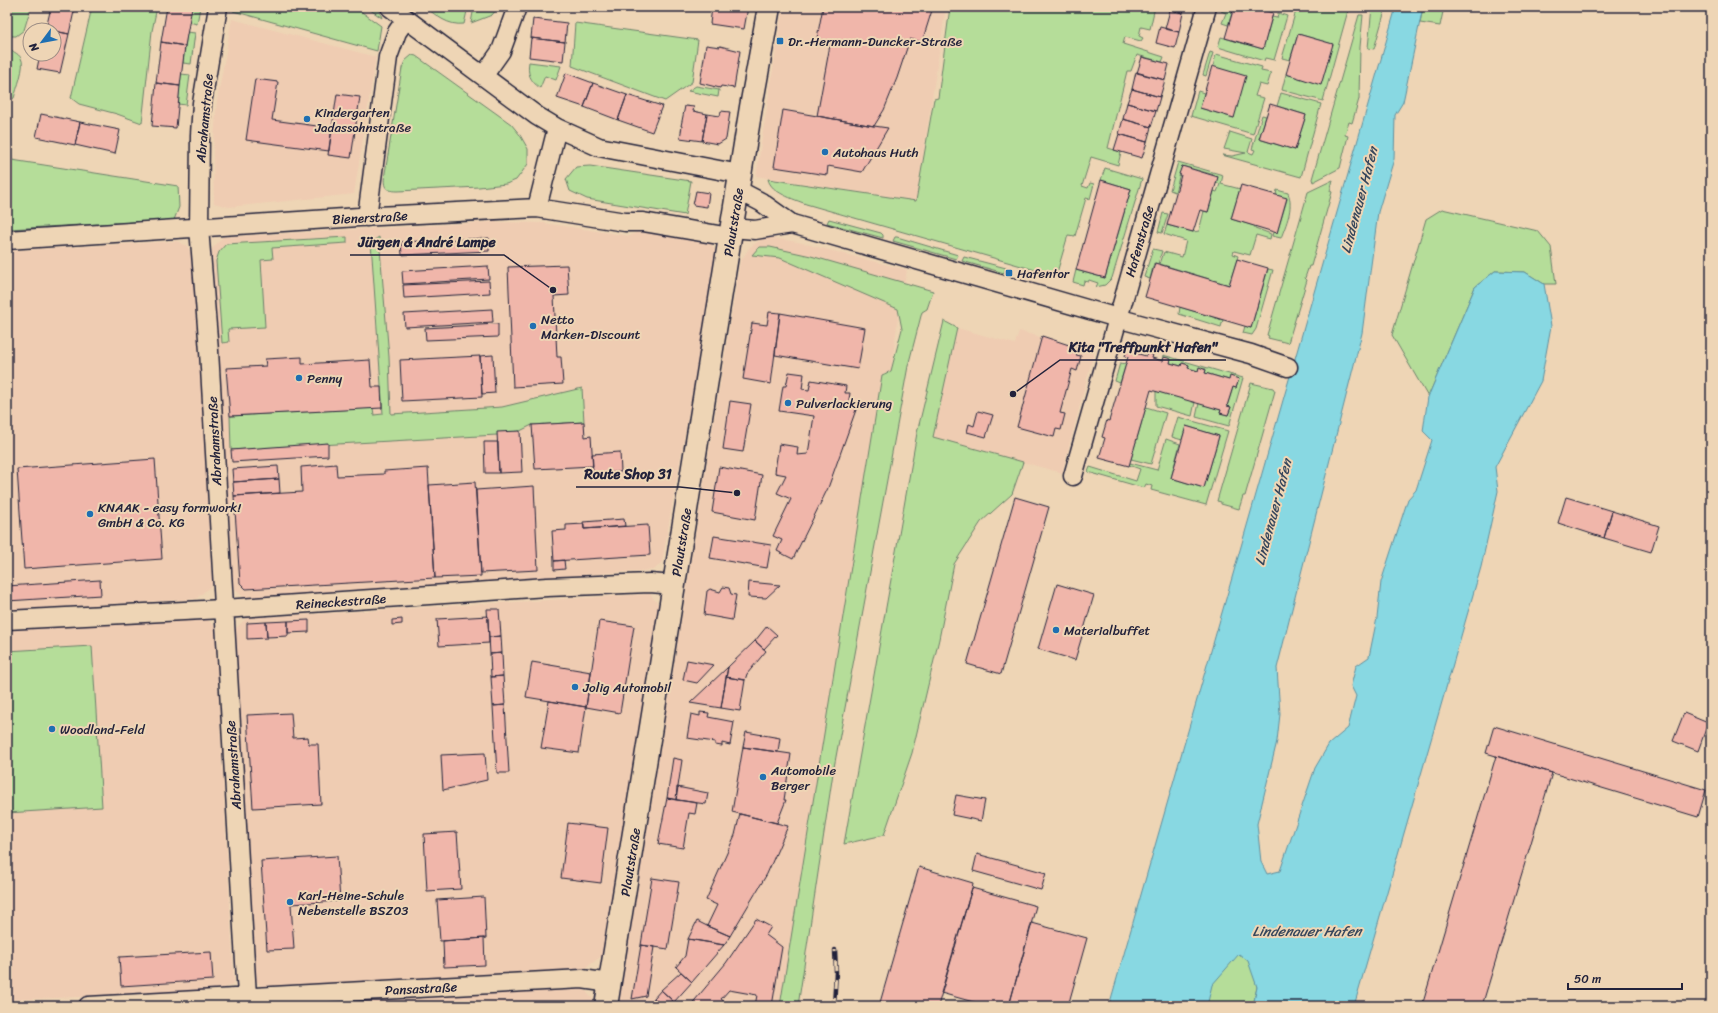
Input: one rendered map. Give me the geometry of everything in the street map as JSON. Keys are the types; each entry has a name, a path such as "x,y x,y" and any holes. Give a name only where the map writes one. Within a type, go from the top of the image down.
{"main road":[{"name":"Plautstraße","path":"606,1006 739,182 769,7"}],"street":[{"name":"Abrahamstraße","path":"218,7 202,103 200,135 199,228 209,351 223,610 247,996"},
{"path":"390,7 484,75 537,116 557,128 599,147 739,182 761,202 792,224 1118,318 1244,352 1288,367"},
{"path":"484,75 501,52 517,7"},
{"name":"Hafenstraße","path":"1073,476 1207,7"},
{"path":"367,216 388,57 398,32 406,19"},
{"path":"537,208 557,128"},
{"name":"Bienerstraße","path":"7,240 367,216 537,208 625,222 643,222 731,233"},
{"path":"731,233 792,224"},
{"name":"Reineckestraße","path":"7,620 223,610 547,587 650,583 674,585"},
{"name":"Pansastraße","path":"88,1006 247,996 582,979 610,983"}],"shaded area":[{"path":"783,7 946,7 916,201 756,176"},
{"path":"232,19 376,57 354,194 229,207 214,203 213,153 217,101"},
{"path":"491,222 543,223 630,236 642,229 696,236 711,244 717,254 662,562 654,570 245,598 233,588 212,249 223,237"},
{"path":"765,237 798,242 907,270 782,1006 618,1006 740,262 750,247"},
{"path":"177,241 187,246 195,259 212,585 196,599 7,610 7,251"},
{"path":"957,328 1015,344 1019,331 1094,352 1062,473 933,437"},
{"path":"650,594 659,605 603,955 584,969 263,988 254,978 234,630 247,618"},
{"path":"205,617 215,627 234,983 220,991 7,1000 7,628"},
{"path":"582,987 597,1004 597,1006 253,1006"}],"green space":[{"path":"7,7 31,7 26,22 22,22 22,32 16,36 7,36"},
{"path":"92,7 157,7 152,31 142,123 117,114 79,104 71,98"},
{"path":"192,7 200,7 197,24 189,22"},
{"path":"234,7 355,7 381,26 377,51 233,11"},
{"path":"366,7 377,9 382,18"},
{"path":"425,7 468,7 464,24 458,24 443,20"},
{"path":"474,7 497,9 492,15 471,23"},
{"path":"950,7 1155,7 1150,29 1141,27 1139,36 1143,38 1141,41 1125,37 1123,44 1164,57 1162,62 1137,55 1131,71 1127,71 1108,148 1121,152 1118,165 1091,157 1082,186 1088,188 1090,183 1094,184 1090,199 1086,198 1075,236 1068,235 1056,276 806,204 778,192 770,184 768,179 916,201 934,99 938,98"},
{"path":"1223,7 1234,7 1228,25 1222,23 1226,13 1221,11"},
{"path":"1297,7 1349,7 1323,101 1282,90 1286,74 1321,84 1332,44 1298,34 1290,60 1282,58"},
{"path":"1372,7 1386,7 1374,49 1368,48"},
{"path":"1423,7 1444,7 1440,26 1420,23"},
{"path":"1278,13 1287,16 1274,60 1265,58 1264,61 1218,47 1221,37 1263,49 1272,17 1277,18"},
{"path":"1359,15 1363,15 1360,47 1359,99 1352,123 1349,122 1345,135 1348,136 1340,168 1313,182 1312,179"},
{"path":"575,23 698,40 692,82 665,101 572,66"},
{"path":"187,32 195,33 191,64 183,63"},
{"path":"7,49 20,56 22,66 14,98 7,102 9,83 7,82"},
{"path":"1210,52 1213,53 1206,76 1203,75"},
{"path":"1216,54 1262,67 1261,71 1271,73 1267,86 1259,84 1255,96 1264,98 1253,134 1191,116 1198,91 1204,93 1200,108 1234,118 1213,67"},
{"path":"412,55 416,56 511,124 520,135 528,149 528,164 516,180 506,184 479,187 398,191 387,189 384,181 402,68 405,61"},
{"path":"529,62 561,66 556,80 545,76 540,88 534,83 530,76 528,70"},
{"path":"181,74 190,75 186,105 178,104"},
{"path":"696,86 719,90 718,97 688,91"},
{"path":"1281,93 1321,104 1301,177 1222,155 1232,156 1246,153 1224,149 1230,132 1252,139 1248,152 1253,154 1255,150 1252,149 1262,115 1266,116 1259,139 1295,150 1306,115 1277,106"},
{"path":"7,117 11,118 12,160 178,186 179,207 174,220 7,229"},
{"path":"1178,162 1223,175 1221,184 1240,189 1231,219 1255,226 1255,228 1271,234 1270,239 1256,235 1250,255 1234,251 1233,254 1238,256 1229,285 1160,264 1164,252 1182,257 1186,241 1164,234 1167,225 1193,232 1199,231 1204,211 1208,212 1214,191 1217,192 1220,184 1216,182 1218,176 1182,166 1175,192 1170,190"},
{"path":"590,166 691,181 685,215 587,199 570,191 566,179 576,167"},
{"path":"1105,168 1142,179 1112,278 1105,285 1096,287 1098,283 1089,280 1088,282 1084,281 1083,285 1073,282 1076,270 1105,278 1131,189 1101,180"},
{"path":"1333,180 1330,191 1332,192 1311,266 1309,266 1305,278 1307,280 1288,343 1268,338 1269,336 1267,335 1308,192"},
{"path":"1277,190 1288,193 1290,199 1289,216 1281,238 1272,236 1273,232 1277,233 1287,199 1276,195"},
{"path":"1442,209 1538,231 1551,247 1556,284 1544,284 1525,272 1495,271 1475,287 1428,397 1392,335 1426,219"},
{"path":"1163,213 1168,214 1162,233 1158,232"},
{"path":"829,219 881,233 883,238 827,223"},
{"path":"347,237 347,243 272,248 273,259 261,260 265,327 228,329 229,342 222,343 216,261 219,252 226,244"},
{"path":"379,237 389,357 391,414 502,407 582,388 584,422 532,425 520,431 497,435 231,450 230,416 373,408 374,415 383,414 371,242"},
{"path":"895,237 958,255 956,259 893,241"},
{"path":"759,247 770,247 811,256 933,291 927,309 922,312 908,366 833,773 798,1006 780,1006 882,375 891,371 902,329 898,309 780,258 752,255"},
{"path":"1153,249 1162,251 1158,264 1154,263 1150,279 1144,277"},
{"path":"964,257 1006,268 1004,273 962,261"},
{"path":"1268,269 1273,270 1256,329 1252,335 1243,333 1245,326 1251,328"},
{"path":"1180,307 1223,320 1221,327 1179,314"},
{"path":"944,321 957,328 933,437 1023,462 1012,494 981,522 954,564 939,639 912,753 884,835 844,844 917,433"},
{"path":"1163,355 1243,378 1229,426 1196,417 1199,403 1221,410 1220,413 1228,415 1231,407 1227,406 1233,387 1236,388 1239,379 1229,380 1205,373 1206,369 1199,368 1198,371 1188,368 1189,365 1183,363 1181,366 1170,363 1164,357 1162,360"},
{"path":"1120,363 1126,364 1120,383 1115,381"},
{"path":"1251,383 1273,388 1275,391 1245,496 1243,496 1239,509 1221,504 1221,502 1217,501"},
{"path":"1156,391 1195,402 1192,416 1156,406"},
{"path":"1146,407 1166,413 1151,464 1131,459"},
{"path":"1178,417 1228,431 1206,505 1151,490 1152,486 1146,484 1144,488 1088,472 1090,467 1136,481 1140,469 1129,465 1130,463 1157,470 1166,439 1180,444 1171,478 1204,488 1219,436 1186,426 1182,440 1172,437"},
{"name":"Woodland-Feld","path":"92,646 102,807 7,813 7,651"},
{"path":"1236,908 1257,987 1253,1006 1155,1006"}],"water":[{"name":"Lindenauer Hafen","path":"1396,7 1423,7 1403,102 1395,115 1394,159 1378,212 1362,333 1277,668 1280,714 1277,741 1257,824 1261,862 1267,874 1280,871 1315,768 1329,744 1348,728 1356,696 1351,686 1356,666 1369,657 1377,618 1381,582 1408,499 1416,490 1432,440 1423,431 1428,397 1475,287 1495,271 1525,272 1544,284 1551,326 1541,381 1495,467 1498,491 1481,567 1354,1006 1253,1006 1257,987 1248,961 1239,954 1212,985 1207,1006 1109,1006"}],"building":[{"path":"51,7 75,7 69,34 62,32 62,22 48,22"},
{"path":"167,7 192,7 185,46 161,42"},
{"path":"659,7 682,7 681,10"},
{"path":"712,7 748,7 744,29 710,24"},
{"path":"823,7 933,7 922,42 910,39 897,78 884,110 874,126 817,116 830,45 816,43"},
{"path":"1163,7 1185,7 1183,13"},
{"path":"1234,7 1254,7 1273,13 1263,49 1225,38"},
{"path":"1170,10 1183,13 1179,32 1165,29"},
{"path":"533,19 567,23 565,42 531,38"},
{"path":"1160,27 1179,32 1175,48 1156,43"},
{"path":"62,33 69,34 60,73 37,69 38,62 62,62"},
{"path":"1298,34 1333,44 1321,85 1286,74"},
{"path":"531,38 565,42 563,61 529,57"},
{"path":"161,42 185,46 180,86 156,83"},
{"path":"706,45 720,46 740,51 734,88 721,86 720,88 700,83"},
{"path":"1142,57 1169,64 1165,80 1137,73"},
{"path":"1212,66 1246,76 1234,118 1200,108"},
{"path":"1136,72 1165,80 1160,97 1132,89"},
{"path":"566,73 593,83 584,107 557,98"},
{"path":"255,79 278,82 272,120 332,128 329,151 246,140"},
{"path":"156,83 180,86 176,128 152,126"},
{"path":"593,83 627,95 618,120 584,107"},
{"path":"1132,89 1160,97 1156,111 1127,103"},
{"path":"337,94 360,97 351,158 328,155"},
{"path":"627,95 662,106 652,132 618,120"},
{"path":"1127,103 1156,111 1151,127 1123,119"},
{"path":"1270,104 1306,115 1295,150 1259,139"},
{"path":"685,106 694,107 693,111 707,114 702,141 680,138"},
{"name":"Autohaus Huth","path":"783,110 888,128 862,172 828,166 827,175 774,167"},
{"path":"721,111 730,112 726,139 718,144 702,141 707,114 720,116"},
{"path":"41,114 80,122 75,145 36,137"},
{"path":"1123,119 1151,127 1147,142 1119,134"},
{"path":"80,122 120,130 115,154 75,145"},
{"path":"1119,134 1147,142 1142,158 1114,150"},
{"path":"1182,166 1218,177 1208,212 1200,210 1193,232 1167,225 1181,175 1179,174"},
{"path":"1101,180 1131,189 1105,278 1076,270"},
{"path":"1241,185 1287,198 1277,233 1231,219"},
{"path":"696,191 709,193 707,207 693,205"},
{"path":"489,238 489,251 402,255 401,242"},
{"path":"1237,259 1268,268 1251,328 1145,297 1155,263 1229,285"},
{"name":"Netto Marken-Discount","path":"567,265 569,295 554,296 557,357 561,357 563,384 513,387 508,267"},
{"path":"488,266 489,279 403,284 402,271"},
{"path":"489,281 490,293 404,298 403,285"},
{"path":"492,309 493,322 405,327 404,314"},
{"path":"769,312 780,313 771,384 743,379 752,323 767,325"},
{"path":"780,313 865,328 858,369 775,355"},
{"path":"498,324 498,337 426,340 425,328"},
{"path":"1042,336 1078,348 1076,355 1081,356 1077,371 1072,369 1060,413 1065,414 1061,430 1056,429 1054,437 1017,427"},
{"path":"1128,347 1136,350 1135,353 1146,356 1147,353 1153,355 1152,358 1163,361 1164,357 1171,359 1170,363 1181,366 1182,363 1189,365 1188,368 1198,371 1199,367 1206,370 1205,373 1229,380 1230,376 1239,379 1236,388 1233,387 1227,406 1231,407 1228,415 1220,413 1221,410 1151,390 1129,466 1099,458 1105,438 1102,437 1107,420 1109,421 1128,357 1125,356"},
{"path":"493,355 495,393 482,394 480,356"},
{"path":"480,356 482,397 402,401 400,360"},
{"path":"302,357 302,364 370,360 372,387 381,387 382,408 230,416 226,368 266,366 265,359"},
{"path":"789,372 804,374 802,389 809,390 811,380 846,386 845,393 850,393 848,406 857,407 828,488 793,559 777,551 782,540 773,536 791,499 777,493 786,475 775,473 776,464 779,444 798,447 797,455 808,454 814,416 779,411 783,386 786,386"},
{"path":"730,401 751,404 743,452 723,449"},
{"path":"978,411 993,415 986,437 967,432 969,424 974,426"},
{"path":"584,422 585,437 591,436 593,466 535,469 532,425"},
{"path":"1186,426 1219,436 1204,488 1171,478"},
{"path":"520,431 522,472 499,473 497,432"},
{"path":"484,442 498,442 499,473 485,473"},
{"path":"328,443 328,456 232,462 231,450"},
{"path":"620,452 621,472 593,473 592,454"},
{"name":"KNAAK - easy formwork! GmbH & Co. KG","path":"155,459 162,559 24,569 17,469"},
{"path":"336,464 337,476 384,474 384,471 428,468 435,578 246,589 240,583 234,496 302,492 301,467"},
{"path":"278,466 279,479 233,482 232,469"},
{"path":"719,467 762,475 755,520 712,512"},
{"path":"279,479 280,493 234,496 233,482"},
{"path":"475,482 481,576 435,578 429,485"},
{"path":"534,486 538,570 481,573 476,490"},
{"path":"1015,497 1049,507 1001,674 967,664"},
{"path":"1566,497 1612,511 1604,538 1558,523"},
{"path":"1612,511 1659,526 1651,552 1604,538"},
{"path":"624,519 625,526 584,529 583,522"},
{"path":"584,524 584,529 648,525 650,555 554,561 552,531 566,530 566,525"},
{"path":"714,536 771,545 767,568 710,558"},
{"path":"564,560 565,569 554,570 554,561"},
{"path":"100,580 101,595 7,601 7,586"},
{"path":"749,582 780,585 766,598 748,597"},
{"path":"1057,584 1094,595 1075,660 1038,649"},
{"path":"723,587 729,588 731,594 736,595 732,620 704,615 707,591 710,589 720,592"},
{"path":"487,609 499,609 501,636 489,637"},
{"path":"488,616 489,643 439,646 437,619"},
{"path":"402,619 402,624 392,625 392,620"},
{"path":"309,620 309,632 288,633 288,621"},
{"path":"288,621 288,636 267,637 266,622"},
{"path":"599,621 634,626 620,713 586,707"},
{"path":"266,622 267,638 247,639 247,623"},
{"path":"767,626 777,635 764,649 755,641"},
{"path":"501,636 502,653 490,654 489,637"},
{"path":"755,641 766,651 747,674 745,680 726,677 728,667"},
{"path":"502,653 503,676 491,677 490,654"},
{"path":"687,660 714,665 697,683 683,680"},
{"path":"532,662 591,672 586,707 526,697"},
{"path":"728,667 721,708 690,703"},
{"path":"503,676 505,705 493,706 491,677"},
{"path":"726,677 745,680 740,711 721,708"},
{"path":"549,701 586,707 579,753 541,748"},
{"path":"505,705 509,773 497,773 493,706"},
{"path":"700,712 709,713 708,717 734,722 730,745 722,743 722,746 715,745 715,742 687,738 691,714 700,716"},
{"path":"291,713 293,738 308,737 309,744 318,744 321,804 253,808 247,715"},
{"path":"1684,713 1708,723 1698,751 1673,741"},
{"path":"1494,726 1706,790 1698,817 1486,753"},
{"path":"746,732 780,738 778,752 743,747"},
{"name":"Automobile Berger","path":"743,747 791,754 784,800 786,800 777,823 732,812"},
{"path":"485,753 487,780 443,790 441,755"},
{"path":"1496,756 1552,773 1482,1006 1422,1006"},
{"path":"673,758 682,760 676,800 667,798"},
{"path":"677,787 708,793 706,804 676,800"},
{"path":"956,795 985,800 981,821 952,815"},
{"path":"667,798 697,803 695,814 689,813 683,848 658,844"},
{"path":"740,814 788,826 767,874 730,936 707,926 717,905 706,900 735,835"},
{"path":"568,823 608,828 601,883 561,878"},
{"path":"457,832 461,889 427,891 424,834"},
{"path":"977,854 1046,873 1041,890 973,871"},
{"name":"Karl-Heine-Schule Nebenstelle BSZ03","path":"337,856 340,901 291,904 294,949 267,950 261,861"},
{"path":"919,867 973,883 972,888 938,1006 879,1006"},
{"path":"652,878 679,882 668,949 641,945"},
{"path":"972,888 1036,906 1009,1006 988,1006 941,993"},
{"path":"484,897 486,938 440,941 437,900"},
{"path":"756,919 771,927 766,935 782,947 772,1006 755,1006 757,995 729,990 721,999 727,1004 726,1006 690,1006 726,963"},
{"path":"697,921 730,936 724,945 688,939"},
{"path":"1032,923 1087,938 1068,1006 1009,1006"},
{"path":"484,938 485,965 444,967 443,941"},
{"path":"688,939 724,945 692,982 676,967 685,956"},
{"path":"641,945 654,947 646,996 632,999"},
{"path":"211,952 213,980 121,986 119,957"},
{"path":"681,972 692,982 674,1002 661,990"},
{"path":"661,990 674,1002 670,1006 662,1006 654,998"},
{"path":"654,998 662,1006 649,1006"},
{"path":"475,1003 475,1006 419,1006"}],"railway":[{"path":"834,1006 836,972 835,950"}],"place":[{"name":"Dr.-Hermann-Duncker-Straße","path":"780,41"},
{"name":"Kindergarten Jadassohnstraße","path":"307,119"},
{"name":"Autohaus Huth","path":"825,152"},
{"name":"Hafentor","path":"1009,273"},
{"name":"Jürgen & André Lampe","path":"553,290"},
{"name":"Netto Marken-Discount","path":"533,326"},
{"name":"Penny","path":"299,378"},
{"name":"Kita \"Treffpunkt Hafen\"","path":"1013,394"},
{"name":"Pulverlackierung","path":"788,403"},
{"name":"Route Shop 31","path":"737,493"},
{"name":"KNAAK - easy formwork! GmbH & Co. KG","path":"90,514"},
{"name":"Materialbuffet","path":"1056,630"},
{"name":"Jolig Automobil","path":"575,687"},
{"name":"Woodland-Feld","path":"52,729"},
{"name":"Automobile Berger","path":"763,777"},
{"name":"Karl-Heine-Schule Nebenstelle BSZ03","path":"290,902"}]}
